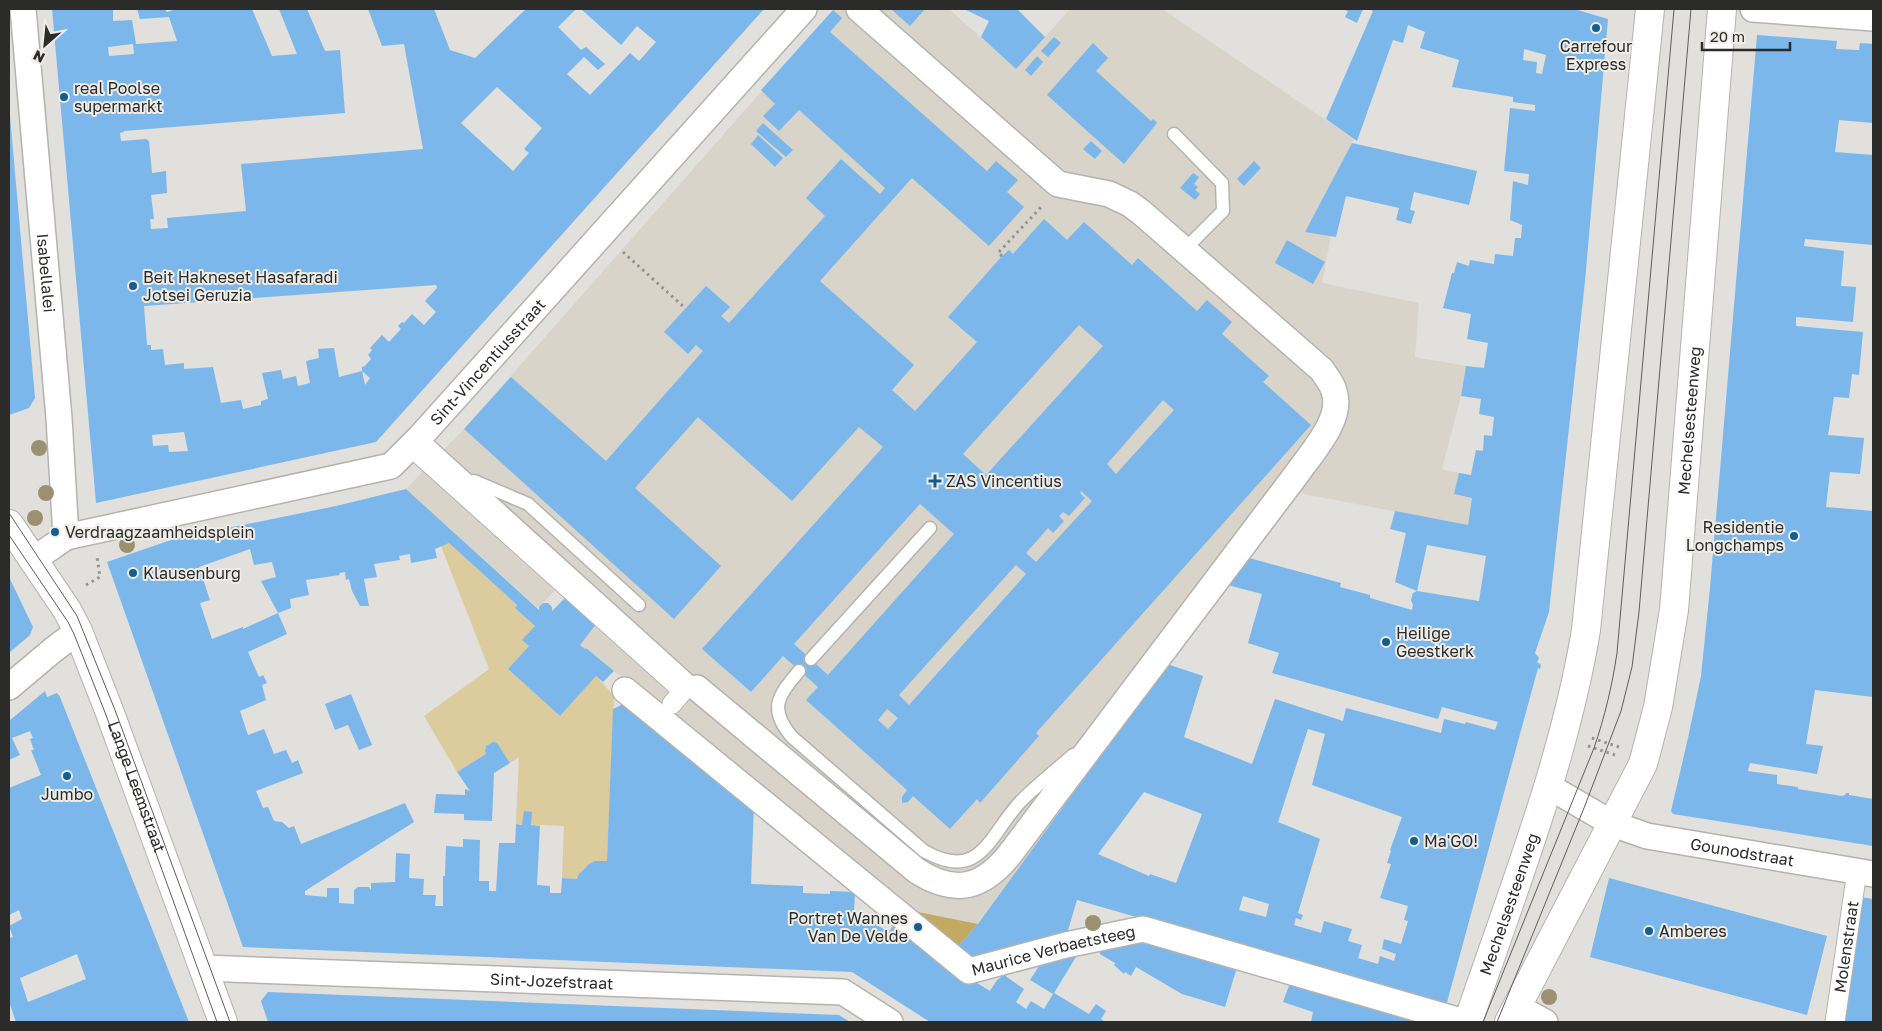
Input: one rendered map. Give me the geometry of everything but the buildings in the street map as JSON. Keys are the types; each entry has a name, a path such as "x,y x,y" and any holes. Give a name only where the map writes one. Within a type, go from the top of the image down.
{"main road":[{"name":"Mechelsesteenweg","path":"1468,1022 1548,786 1579,671 1586,630 1650,9"},
{"name":"Mechelsesteenweg","path":"1513,1014 1530,978 1613,824 1644,760 1658,707 1674,610 1722,9"},
{"name":"Lange Leemstraat","path":"9,524 67,610 78,632 110,713 223,1022"}],"street":[{"name":"Isabellalei","path":"23,9 58,418 66,537"},
{"name":"Sint-Vincentiusstraat","path":"66,537 392,466 804,9"},
{"path":"697,688 917,871 931,880 945,885 961,886 975,884 988,877 1000,867 1296,474 1328,429 1334,417 1336,404 1334,391 1322,370 1142,213 1119,198 1095,190 1058,184 859,9"},
{"path":"1753,9 1873,18"},
{"path":"415,441 683,691 665,711 625,690"},
{"path":"33,560 66,537"},
{"path":"9,687 53,650 78,632"},
{"name":"Maurice Verbaetsteeg","path":"665,711 969,971 1066,945 1143,929 1464,1022"},
{"path":"1548,786 1613,824"},
{"name":"Gounodstraat","path":"1613,824 1647,836 1865,873"},
{"name":"Molenstraat","path":"1834,1022 1865,873"},
{"name":"Sint-Jozefstraat","path":"203,968 843,992 890,1022"},
{"path":"1513,1014 1545,1022"}],"lane":[{"path":"1174,134 1222,183 1223,211 1184,250"},
{"path":"415,441 465,477 697,688"},
{"path":"465,477 528,504 639,605"},
{"path":"811,659 930,528"},
{"path":"799,671 784,689 778,703 778,715 783,726 792,737 924,851 936,858 948,861 961,862 974,857 985,848 1021,802 1105,727"}],"path":[{"path":"1002,256 998,253 1051,197 1058,184"},
{"path":"602,233 685,308"},
{"path":"1562,733 1644,760"},
{"path":"1562,733 1644,760"}],"shaded area":[{"name":"ZAS Vincentius","path":"834,9 949,9 1016,69 1070,9 1162,9 1354,139 1306,231 1331,236 1322,283 1419,303 1415,357 1466,366 1461,396 1442,469 1459,473 1454,494 1472,498 1468,525 1287,491 1167,664 978,924 956,949 580,645 597,623 558,587 538,608 406,489 464,429"},
{"path":"449,543 517,605 515,608 535,626 529,646 508,669 560,716 596,676 614,696 607,861 597,862 585,867 577,879 562,878 564,826 516,824 519,757 510,763 497,744 493,742 486,746 486,754 457,772 424,716 489,669 441,546"},
{"path":"908,910 978,924 956,949"}],"tram line":[{"path":"1483,1022 1594,748 1605,713 1613,677 1617,653 1674,9"},
{"path":"1497,1022 1584,808 1621,711 1632,667 1639,612 1691,9"},
{"path":"9,513 77,616 115,710 230,1022"},
{"path":"9,535 68,622 74,634 106,715 217,1022"}],"place":[{"name":"Carrefour Express","path":"1596,28"},
{"name":"real Poolse supermarkt","path":"64,97"},
{"name":"Beit Hakneset Hasafaradi Jotsei Geruzia","path":"133,286"},
{"name":"ZAS Vincentius","path":"935,481"},
{"name":"Verdraagzaamheidsplein","path":"55,532"},
{"name":"Residentie Longchamps","path":"1794,536"},
{"name":"Klausenburg","path":"133,573"},
{"name":"Heilige Geestkerk","path":"1386,642"},
{"name":"Jumbo","path":"67,776"},
{"name":"Ma'GO!","path":"1414,841"},
{"name":"Portret Wannes Van De Velde","path":"918,927"},
{"name":"Amberes","path":"1649,931"}]}
